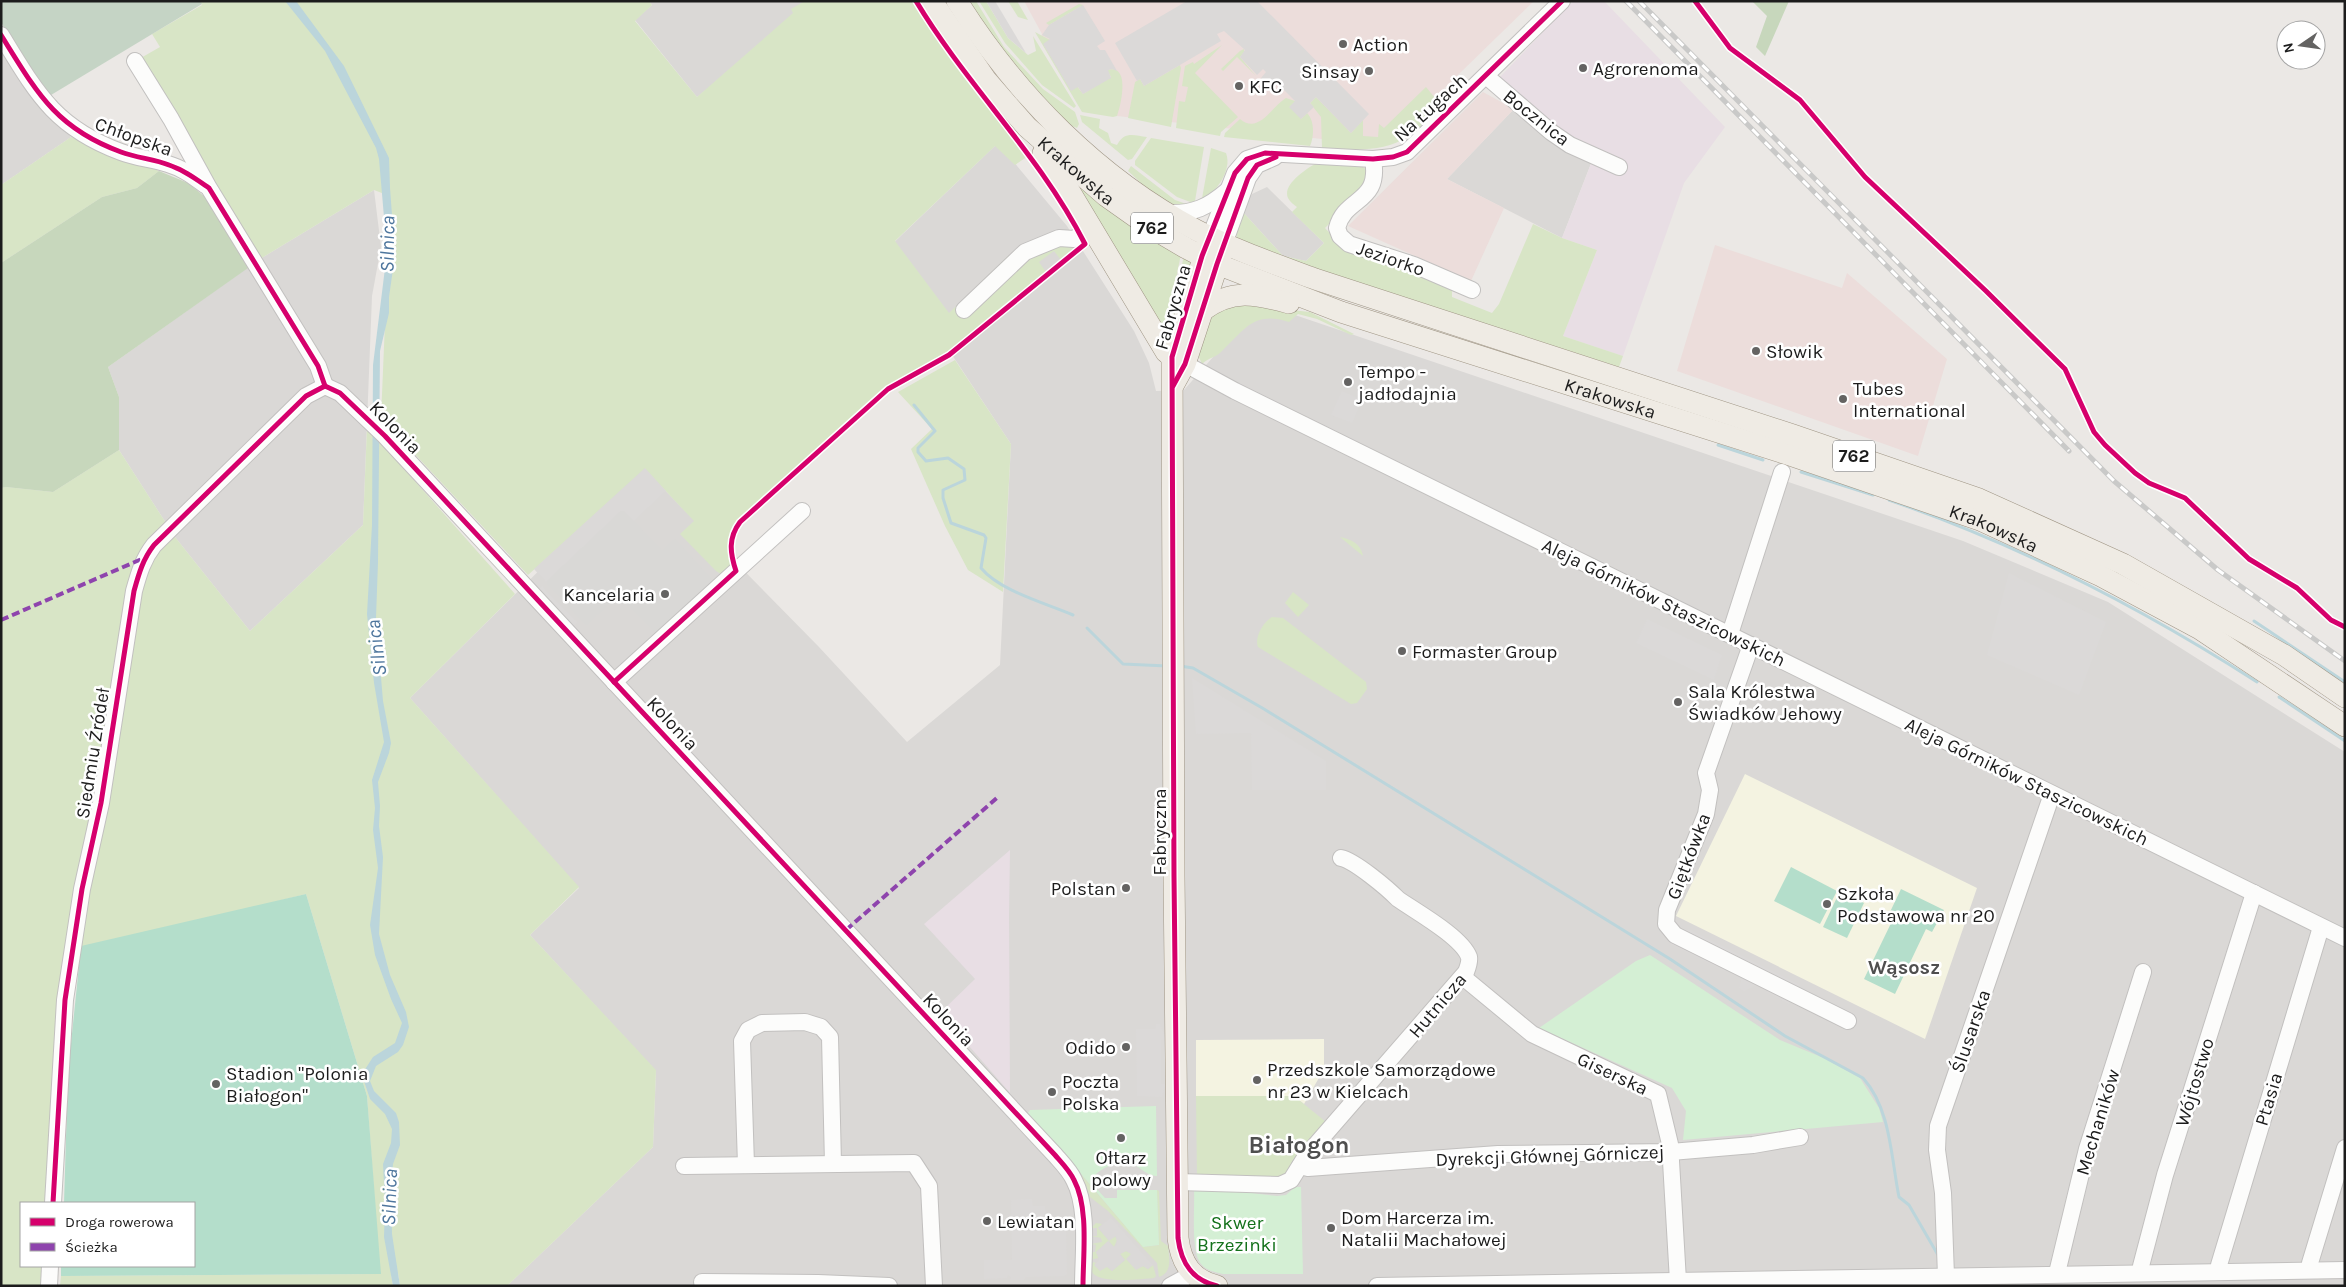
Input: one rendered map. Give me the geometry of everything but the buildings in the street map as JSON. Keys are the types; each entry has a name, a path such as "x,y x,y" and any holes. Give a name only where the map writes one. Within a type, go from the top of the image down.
{"main road":[{"name":"Krakowska","path":"932,1 986,80 1028,127 1106,196 1166,237 1315,279 1774,429 1979,499 2123,564 2284,655 2345,697"},
{"name":"Krakowska","path":"957,1 1000,63 1054,123 1106,169 1168,213 1214,250 1341,312 1796,457 1980,520 2101,576 2200,629 2345,726"},
{"path":"1028,127 1092,228 1166,352 1179,361"},
{"name":"Fabryczna","path":"1179,361 1202,311 1214,250"},
{"name":"Fabryczna","path":"1192,1274 1186,1267 1180,1249 1178,1182 1173,676 1173,387 1179,361 1214,250"},
{"path":"1202,311 1220,298 1240,295 1341,312"},
{"path":"1192,1274 1204,1282 1217,1286"}],"street":[{"name":"Na Ługach","path":"1214,250 1235,173 1247,159 1265,153 1373,159 1400,155 1413,148 1562,1"},
{"name":"Chłopska","path":"1,35 38,94 68,124 97,142 122,152 186,171 209,188"},
{"path":"135,61 171,119 209,188 318,366 324,386"},
{"name":"Bocznica","path":"1486,76 1551,132 1570,145 1618,167"},
{"name":"Na Ługach","path":"1214,250 1253,170 1267,160 1286,155"},
{"name":"Jeziorko","path":"1373,159 1374,181 1372,188 1338,223 1337,228 1340,236 1349,244 1414,265 1472,290"},
{"name":"Na Ługach","path":"1168,213 1188,213 1199,210 1230,188"},
{"path":"964,310 1025,252 1059,238 1074,240 1092,228"},
{"name":"Aleja Górników Staszicowskich","path":"1179,361 1235,391 2345,938"},
{"name":"Kolonia","path":"324,386 340,393 382,433 1042,1140 1070,1174 1080,1194 1083,1211 1083,1286"},
{"name":"Siedmiu Źródeł","path":"52,1202 67,991 82,889 101,803 134,591 139,571 144,558 154,545 306,396 324,386"},
{"path":"1730,634 1782,472"},
{"path":"614,682 802,511"},
{"name":"Giętkówka","path":"1751,645 1706,773 1710,790 1706,814 1667,910 1666,924 1675,935 1848,1021"},
{"name":"Ślusarska","path":"1946,1276 1943,1193 1937,1150 1938,1126 2052,794"},
{"name":"Hutnicza","path":"1178,1182 1280,1185 1291,1180 1334,1124 1463,977 1470,961 1460,945 1398,899 1389,889 1349,860 1341,858"},
{"name":"Wójtostwo","path":"2141,1272 2165,1175 2254,893"},
{"name":"Ptasia","path":"2219,1272 2219,1265 2321,927"},
{"name":"Mechaników","path":"2057,1274 2087,1149 2143,972"},
{"name":"Giserska","path":"1463,977 1532,1034 1658,1094 1667,1124 1671,1152 1678,1281"},
{"path":"746,1165 742,1041 748,1030 762,1023 805,1022 821,1027 830,1037 833,1164"},
{"name":"Dyrekcji Głównej Górniczej","path":"1300,1166 1308,1168 1498,1154 1671,1152 1753,1145 1800,1137"},
{"path":"2310,1270 2310,1263 2345,1148"},
{"path":"684,1166 914,1164 930,1186 934,1286"},
{"path":"49,1286 50,1267"},
{"path":"1377,1286 2345,1270"},
{"path":"1170,1286 1192,1274"},
{"path":"702,1282 818,1282 889,1286"}],"shaded area":[{"path":"1,1 200,1 202,4 46,98 1,22"},
{"path":"649,1 817,1 697,97 635,20 652,5"},
{"path":"986,1 995,1 1026,53 1008,38"},
{"path":"1024,1 1534,1 1385,146 1117,116 1082,110 1040,38 1042,34"},
{"path":"1187,1 1257,1 1369,114 1351,133 1316,97 1310,103 1314,107 1301,119 1289,107 1295,101 1278,84 1275,83 1271,88 1261,78 1266,72 1263,69 1257,75 1240,57 1245,50 1224,31 1217,34 1221,41 1144,86 1140,79 1137,81 1115,43"},
{"path":"1573,1 1604,1 1725,127 1684,183 1623,356 1563,336 1597,250 1562,238 1592,161 1499,78"},
{"path":"1083,5 1105,41 1097,46 1100,50 1105,50 1117,71 1108,70 1111,78 1083,94 1078,87 1071,91 1043,44 1050,39 1042,35 1049,25"},
{"path":"1,48 32,97 71,137 1,185"},
{"path":"1483,92 1514,109 1447,179 1504,208 1471,281 1348,226"},
{"path":"1514,109 1592,161 1562,238 1447,179"},
{"path":"998,143 1067,226 1134,331 1149,363 1156,391 1184,390 1258,306 1292,314 1963,541 2108,602 2345,752 2345,1286 507,1286 653,1147 656,1071 530,935 579,888 410,698 643,468 819,647 907,742 1000,665 1011,444 884,252"},
{"path":"1267,187 1324,243 1306,261 1283,256 1242,211 1252,194"},
{"path":"374,190 381,247 372,296 363,525 250,631 175,537 119,450 119,397 108,367 260,259"},
{"path":"1715,245 1842,288 1847,273 1947,359 1918,456 1677,371"},
{"path":"1342,391 1362,400 1352,423 1331,415"},
{"path":"645,468 666,491 634,521 624,511 621,511 546,582 534,569"},
{"path":"621,511 624,511 662,551 675,539 711,579 711,582 656,633 619,595 586,625 546,582"},
{"path":"2009,573 2106,622 2079,695 1987,655"},
{"path":"542,586 577,622 573,626 536,591"},
{"path":"1647,619 1722,655 1714,680 1636,643"},
{"path":"1192,678 1326,761 1326,790 1252,790 1251,733 1196,734"},
{"name":"Szkoła Podstawowa nr 20","path":"1745,774 1977,888 1925,1039 1676,916"},
{"path":"1010,850 1010,1093 962,1038 958,1024 944,1009 975,979 924,924"},
{"path":"1688,929 1800,985 1789,1004 1767,992 1769,987 1758,984 1744,991 1739,988 1741,981 1739,975 1727,966 1725,971 1671,944 1677,931 1685,934"},
{"path":"1156,1024 1160,1024 1167,1040 1161,1040 1161,1084 1166,1084 1162,1097 1137,1096 1136,1029 1155,1029"},
{"name":"Przedszkole Samorządowe nr 23 w Kielcach","path":"1324,1039 1324,1069 1304,1104 1294,1096 1196,1096 1196,1040"},
{"path":"1032,1199 1033,1206 1045,1206 1046,1222 1066,1222 1067,1274 1064,1276 1026,1277 1024,1280 1010,1280 1011,1277 1008,1275 1007,1278 984,1279 984,1260 1012,1260 1011,1200"},
{"path":"1111,1217 1153,1265 1148,1269 1143,1266 1136,1270 1126,1259 1131,1254 1126,1251 1120,1254 1125,1260 1112,1271 1107,1267 1100,1271 1094,1265 1099,1260 1096,1252 1108,1241 1114,1247 1117,1243 1116,1236 1109,1241 1098,1228"}],"green space":[{"path":"200,1 649,1 652,5 635,21 697,97 793,13 791,9 805,1 914,1 952,60 1028,156 1015,165 995,146 895,241 949,313 1008,256 1018,249 1081,240 1061,260 1054,251 1039,262 1046,272 953,351 884,389 738,520 728,541 731,567 721,574 680,534 694,521 645,469 528,575 381,418 386,299 395,255 387,195 374,190 260,259 139,59 160,47 152,34 202,5"},
{"path":"966,1 976,1 1004,47 1043,89 1075,112 1079,124 1077,128 1062,119 1031,89"},
{"path":"979,1 986,1 1008,38 1028,55 1036,51 1033,36 1076,106 1074,108 1042,85 1005,43"},
{"path":"1008,1 1017,1 1028,20 1018,17"},
{"path":"1752,1 1789,1 1765,56 1756,47 1767,16"},
{"path":"1079,4 1083,5 1049,25 1046,23"},
{"path":"1035,32 1050,40 1044,44 1083,94 1111,77 1107,70 1114,70 1119,73 1122,79 1122,95 1117,116 1082,112"},
{"path":"1222,45 1195,73 1238,117 1221,132 1220,136 1176,128 1179,101 1185,102 1188,87 1182,86 1185,66 1193,62 1194,64"},
{"path":"1244,49 1240,57 1256,76 1237,57 1223,71 1221,69 1240,51"},
{"path":"1180,65 1171,127 1128,118 1135,82 1140,79 1144,86"},
{"path":"1426,87 1435,98 1437,110 1416,130 1398,142 1388,146 1366,149 1322,148 1321,117 1310,103 1316,97 1351,133 1363,120 1363,136 1378,137 1379,124 1384,128"},
{"path":"1286,98 1295,101 1301,119 1307,113 1310,116 1313,129 1310,146 1224,137 1225,133 1240,119 1253,124 1259,122"},
{"path":"1080,115 1100,119 1099,128 1108,133 1111,143 1117,145 1126,136 1147,137 1132,159 1128,160 1082,122"},
{"path":"71,137 159,171 137,188 102,197 1,263 1,185"},
{"path":"1151,138 1204,147 1195,201 1193,203 1177,197 1135,165 1135,161"},
{"path":"1211,148 1226,153 1227,167 1221,181 1201,204"},
{"path":"1315,164 1361,166 1366,169 1366,187 1325,228 1339,243 1452,287 1452,297 1492,313 1499,304 1533,224 1562,238 1597,250 1563,336 1623,356 1619,367 1283,259 1238,239 1236,235 1242,211 1283,256 1306,261 1324,243 1292,212 1297,207 1288,198 1287,193 1288,188 1296,178"},
{"path":"1131,166 1175,200 1195,207 1174,204 1158,197 1128,171"},
{"path":"159,171 188,183 205,197 248,268 108,367 119,397 119,450 53,492 1,488 1,263 102,197 137,188"},
{"path":"1069,176 1181,254 1167,325 1164,331"},
{"path":"1184,254 1195,260 1173,336 1166,335 1171,325"},
{"path":"1223,303 1310,312 1354,334 1351,335 1317,319 1298,314 1289,322 1277,319 1259,320 1245,329 1220,353 1202,364 1198,355 1204,326"},
{"path":"955,360 1011,444 1003,592 968,570 945,526 911,449 932,429 898,392"},
{"path":"367,427 515,594 410,698 579,887 530,935 656,1070 653,1147 507,1286 400,1286 398,1273 391,1274 393,1286 60,1286 61,1276 380,1274 367,1096 306,894 67,954 48,1202 20,1202 20,1267 45,1267 44,1286 1,1286 1,488 53,492 119,450 175,537 250,631 363,525"},
{"path":"1340,537 1355,543 1360,548 1363,556"},
{"path":"1293,592 1309,605 1298,617 1285,603"},
{"path":"1272,617 1283,618 1366,682 1367,689 1357,703 1351,704 1258,647 1257,639 1260,630"},
{"path":"1791,867 1837,891 1820,924 1774,901"},
{"path":"1901,889 1944,910 1932,932 1926,929 1895,994 1864,979 1895,915 1890,912"},
{"path":"1840,891 1864,903 1847,938 1823,927"},
{"name":"Stadion \"Polonia Białogon\"","path":"306,894 367,1096 381,1274 61,1276 61,1267 195,1267 195,1202 64,1202 68,1073 81,946"},
{"path":"1650,955 1780,1040 1826,1059 1860,1078 1879,1108 1883,1122 1683,1140 1686,1111 1672,1088 1539,1028 1636,961"},
{"path":"1196,1096 1294,1096 1326,1122 1286,1175 1280,1179 1197,1178"},
{"path":"1156,1106 1157,1176 1126,1163 1115,1164 1096,1174 1096,1188 1105,1198 1117,1198 1117,1190 1157,1190 1159,1245 1143,1247 1048,1135 1027,1114 1030,1110"},
{"path":"1027,1114 1144,1247 1159,1245 1157,1190 1159,1191 1161,1241 1168,1246 1169,1260 1168,1268 1163,1275 1159,1277 1157,1263 1108,1211 1090,1197 1085,1183 1082,1184"},
{"name":"Skwer Brzezinki","path":"1203,1187 1277,1196 1286,1195 1295,1187 1301,1187 1303,1274 1223,1274 1206,1269 1199,1261 1197,1254 1194,1226 1194,1189"},
{"path":"1096,1223 1102,1224 1098,1228 1109,1240 1115,1236 1117,1240 1114,1247 1109,1241 1096,1252 1099,1258 1093,1259 1091,1252 1095,1252 1096,1245 1091,1244 1102,1242 1101,1238 1091,1236 1097,1236 1097,1228 1091,1228"},
{"path":"1126,1251 1131,1253 1136,1269 1143,1266 1148,1269 1153,1265 1156,1276 1147,1279 1114,1280 1095,1275 1091,1270 1093,1262 1108,1267 1112,1271 1125,1260 1120,1254"}],"water":[{"name":"Silnica","path":"285,1 296,1 344,66 389,158 395,255 389,297 389,313 380,351 376,618 383,701 391,743 378,782 379,826 383,857 379,934 390,975 406,1012 409,1027 403,1045 398,1052 376,1066 370,1081 374,1091 396,1113 399,1122 400,1145 393,1164 391,1187 392,1234 400,1286 393,1286 384,1237 383,1164 391,1143 392,1129 385,1114 370,1099 363,1078 364,1071 373,1057 395,1043 402,1023 375,955 370,925 378,868 373,830 375,808 372,780 384,742 374,683 367,614 372,525 373,365 387,252 379,159 376,148 325,51"}],"waterway":[{"path":"914,405 935,431 918,448 918,452 926,461 948,458 964,469 965,480 943,490 943,498 951,523 984,535 986,538 981,568 989,576 1011,590 1073,615"},
{"path":"1718,445 1763,460"},
{"path":"1801,472 1873,495"},
{"path":"1889,500 1985,537 2078,580 2169,628 2257,682"},
{"path":"2254,621 2345,682"},
{"path":"1087,628 1123,664 1167,666"},
{"path":"1180,666 1193,668 1264,709 1670,959 1785,1036 1863,1078 1872,1090 1885,1119 1899,1197 1909,1205 1938,1255"},
{"path":"2279,697 2345,741"}],"railway":[{"path":"1626,1 2069,451"},
{"path":"1639,1 2114,481 2218,570 2345,661"}],"marked path":[{"path":"1,620 144,558"},
{"path":"846,930 998,797"}],"cycle path":[{"path":"614,682 736,571 731,546 733,534 740,522 888,389 949,355 1085,244 1047,180 936,32 916,1"},
{"path":"1217,1286 1194,1275 1189,1269 1182,1255 1178,1238 1174,876 1172,357 1202,256 1235,173 1247,159 1265,153 1373,159 1393,157 1407,152 1562,1"},
{"path":"1695,1 1730,48 1800,100 1865,177 1986,291 2065,369 2094,432 2105,445 2135,473 2149,483 2185,498 2249,559 2297,588 2331,620 2345,627"},
{"path":"1,35 25,74 49,106 79,131 121,152 174,167 209,188 318,366 325,386"},
{"path":"1173,386 1185,364 1217,264 1248,178 1257,165 1276,157"},
{"path":"325,386 340,393 385,436 1066,1167 1079,1191 1082,1204 1084,1232 1083,1286"},
{"path":"53,1202 65,1000 82,889 101,803 134,591 140,572 144,561 154,545 306,396 325,386"}],"place":[{"name":"Action","path":"1343,44"},
{"name":"Agrorenoma","path":"1583,68"},
{"name":"Sinsay","path":"1369,71"},
{"name":"KFC","path":"1239,86"},
{"name":"Słowik","path":"1756,351"},
{"name":"Tempo - jadłodajnia","path":"1348,382"},
{"name":"Tubes International","path":"1843,399"},
{"name":"Kancelaria","path":"665,594"},
{"name":"Formaster Group","path":"1402,651"},
{"name":"Sala Królestwa Świadków Jehowy","path":"1678,702"},
{"name":"Polstan","path":"1126,888"},
{"name":"Szkoła Podstawowa nr 20","path":"1827,904"},
{"name":"Odido","path":"1126,1047"},
{"name":"Przedszkole Samorządowe nr 23 w Kielcach","path":"1257,1080"},
{"name":"Stadion \"Polonia Białogon\"","path":"216,1084"},
{"name":"Poczta Polska","path":"1052,1092"},
{"name":"Ołtarz polowy","path":"1121,1138"},
{"name":"Lewiatan","path":"987,1221"},
{"name":"Dom Harcerza im. Natalii Machałowej","path":"1331,1228"}],"district":[{"name":"Wąsosz","path":"1904,967"},
{"name":"Białogon","path":"1299,1145"}]}
